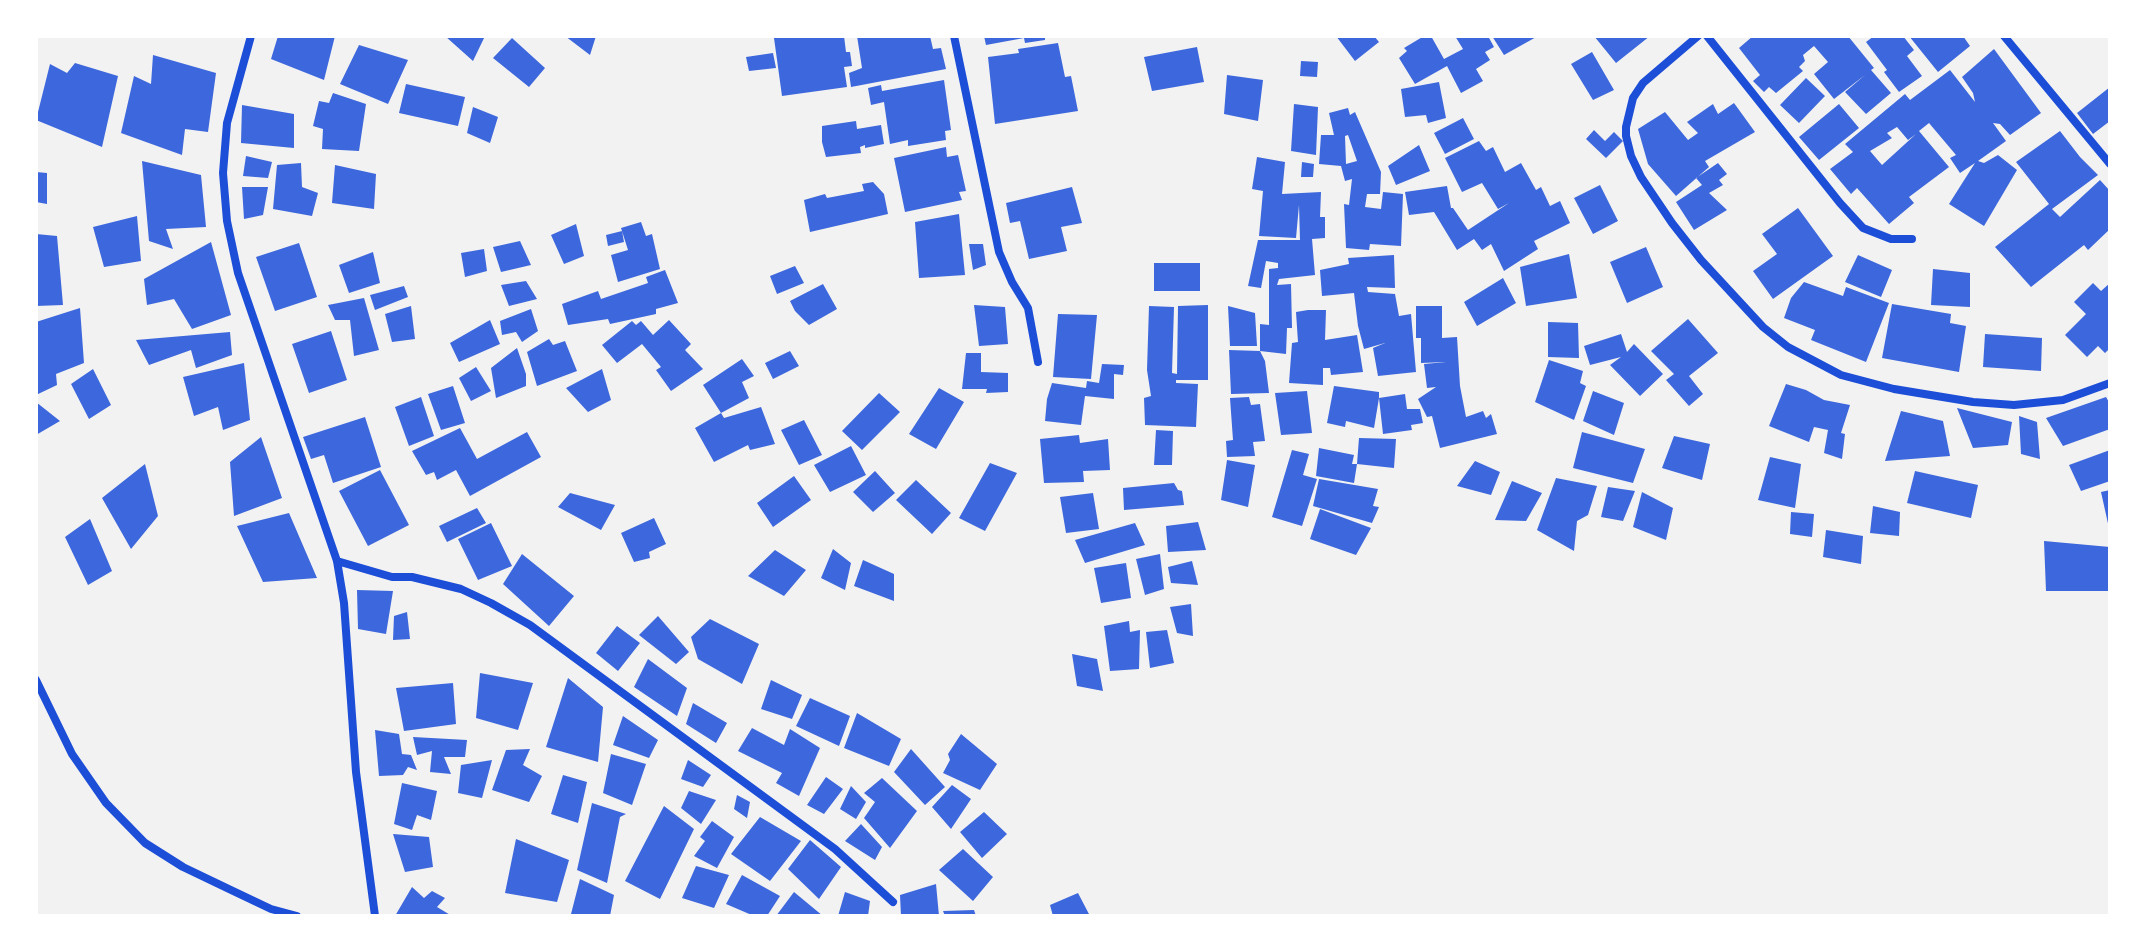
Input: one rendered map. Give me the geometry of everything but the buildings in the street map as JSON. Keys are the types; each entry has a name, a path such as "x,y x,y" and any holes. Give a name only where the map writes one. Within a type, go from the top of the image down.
{"street":[{"path":"251,36 227,123 223,173 227,221 238,273 337,561 344,603 356,772 375,916"},
{"path":"954,36 999,252 1028,308 1038,362"},
{"path":"1698,36 1643,83 1633,98 1626,136 1641,177 1672,223 1701,260 1763,327 1788,347 1841,375 1947,397 2014,405 2063,400 2110,383"},
{"path":"1707,36 1863,228 1891,239 1912,239"},
{"path":"2004,36 2110,164"},
{"path":"337,561 392,577 412,577 461,589 530,625 835,849 893,902"},
{"path":"36,680 72,754 106,803 145,843 183,867 271,909 297,916"}]}
